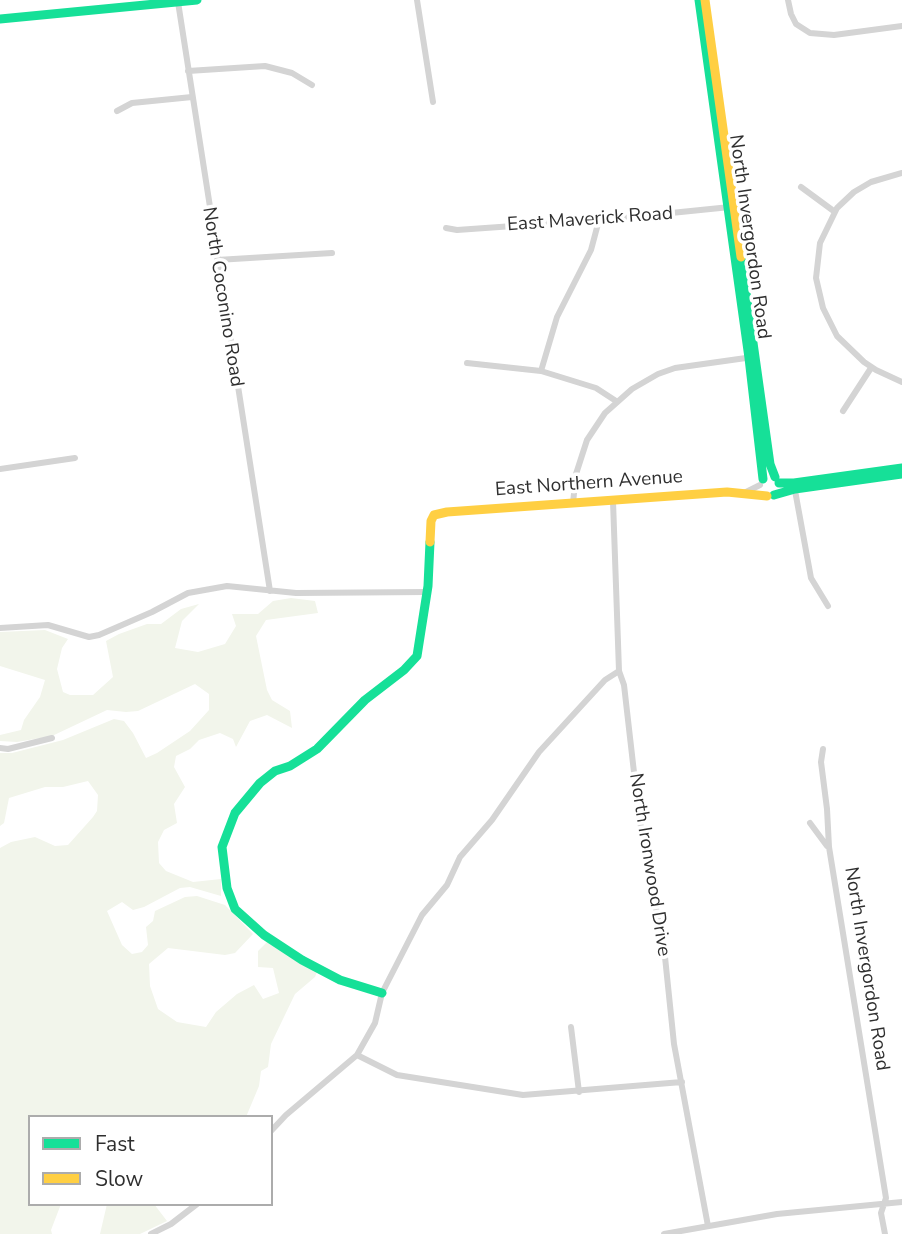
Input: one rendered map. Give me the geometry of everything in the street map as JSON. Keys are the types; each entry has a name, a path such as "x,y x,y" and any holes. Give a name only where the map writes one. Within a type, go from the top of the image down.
{"street":[{"path":"0,19 99,5 197,0"},
{"path":"417,0 433,102"},
{"name":"North Invergordon Road","path":"699,0 752,357 770,464 777,480"},
{"name":"North Invergordon Road","path":"705,0 730,207"},
{"path":"788,0 796,24 810,33 822,36 902,26"},
{"name":"North Coconino Road","path":"178,2 270,591"},
{"path":"188,71 265,66 292,73 312,85"},
{"path":"117,111 132,103 192,97"},
{"path":"902,173 871,181 847,198 835,212 824,230 818,251 816,278 823,308 837,336 871,368 902,382"},
{"path":"801,187 835,212"},
{"name":"East Maverick Road","path":"446,228 457,230 599,220 730,207"},
{"path":"541,371 557,317 591,250 599,220"},
{"path":"217,260 332,253"},
{"path":"573,503 576,474 587,440 616,401 645,380 667,370 688,364 752,357"},
{"name":"North Invergordon Road","path":"752,357 761,492 770,496"},
{"path":"467,363 541,371 596,388 616,401"},
{"path":"843,411 871,368"},
{"path":"0,469 75,458"},
{"path":"770,496 795,486 902,468"},
{"path":"761,482 768,476 795,486 902,474"},
{"path":"770,496 779,491 777,480"},
{"name":"East Northern Avenue","path":"742,493 761,482"},
{"path":"795,486 811,578 828,606"},
{"name":"East Northern Avenue","path":"426,592 431,521 438,514 727,492 770,496"},
{"name":"North Ironwood Drive","path":"612,501 619,671 624,685 639,816 657,905 674,1044 708,1226"},
{"path":"0,628 48,625 89,637 152,612 188,593 227,586 270,591 426,592 417,656 365,701 317,750 290,766 275,771 260,783 235,813 222,847 227,888 235,909 264,935 302,960 340,980 382,993"},
{"path":"273,1129 357,1055 375,1023 382,993 422,915 447,885 468,846 492,820 539,752 604,680 619,671"},
{"path":"0,748 8,749 52,738"},
{"name":"North Invergordon Road","path":"823,748 821,762 827,809 828,847 886,1198 881,1213 885,1234"},
{"path":"810,823 828,847"},
{"path":"571,1027 579,1092"},
{"path":"357,1055 397,1075 523,1095 682,1082"},
{"path":"664,1234 777,1214 902,1202"},
{"path":"151,1234 172,1224 194,1206"}],"shaded area":[{"path":"291,598 315,601 318,613 266,620 256,636 267,690 272,700 290,711 292,728 267,715 250,721 236,747 233,739 220,733 199,740 190,749 176,756 174,767 185,787 174,804 177,823 164,830 158,842 159,863 166,871 193,882 221,879 221,896 190,887 180,888 144,907 133,910 122,902 107,911 122,945 132,954 142,952 148,945 146,927 153,921 155,911 185,897 197,896 225,905 253,934 235,953 225,955 168,948 149,964 150,986 158,1009 177,1022 206,1027 216,1012 237,994 254,985 263,999 279,993 273,968 258,967 258,951 267,942 317,972 315,977 295,994 271,1044 268,1067 261,1071 259,1086 247,1115 28,1115 28,1206 60,1206 52,1234 0,1234 0,848 11,842 35,837 55,846 68,845 97,811 98,795 88,781 63,787 45,787 9,798 4,823 0,826 0,753 12,753 63,740 114,719 124,721 146,758 190,731 209,710 209,694 195,684 138,711 107,710 52,736 17,742 0,741 0,735 21,730 24,720 40,697 45,680 0,666 0,632 45,630 68,639 62,648 57,669 63,692 70,695 93,695 113,677 106,641 119,634 147,624 161,624 181,609 199,604 182,621 175,648 198,652 225,644 236,626 232,614 258,614 273,601"},
{"path":"107,1206 156,1206 167,1221 140,1234 100,1234"}],"traffic: fast":[{"path":"0,19 197,0"},
{"path":"699,0 749,358 763,479"},
{"path":"741,257 770,464 775,477"},
{"path":"779,483 902,468"},
{"path":"774,495 795,489 902,474"},
{"path":"382,993 340,980 302,960 264,935 235,909 227,888 222,847 235,813 260,783 275,771 290,766 317,749 365,700 404,670 417,656 428,586 430,542"}],"traffic: slow":[{"path":"705,0 741,257"},
{"path":"430,542 434,515 447,512 727,492 767,496"}]}
